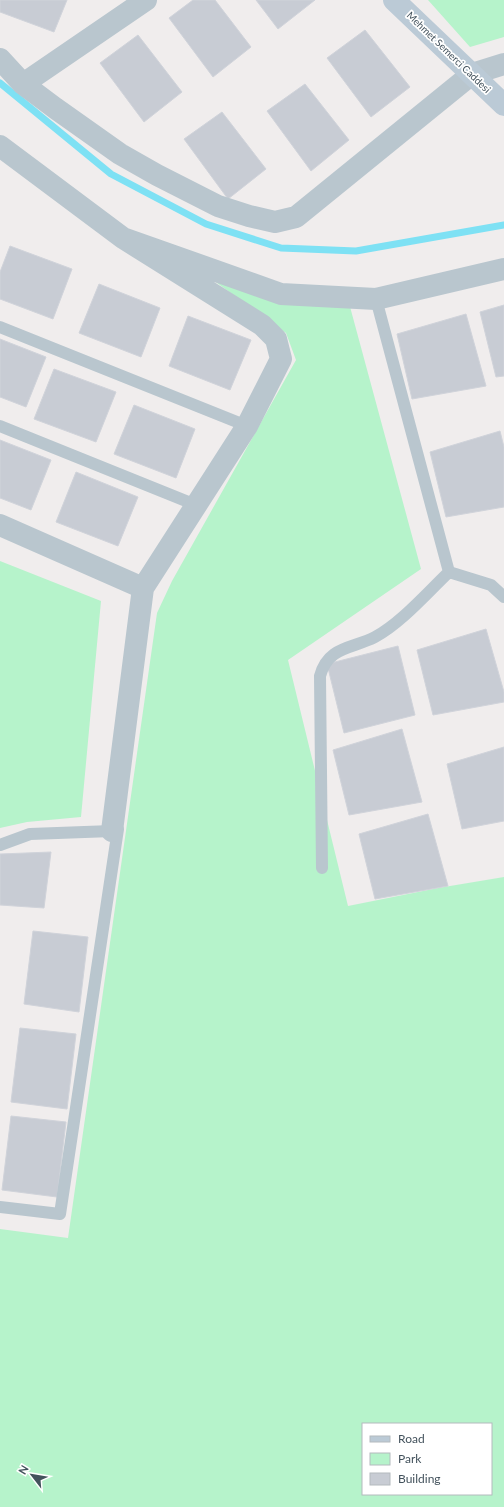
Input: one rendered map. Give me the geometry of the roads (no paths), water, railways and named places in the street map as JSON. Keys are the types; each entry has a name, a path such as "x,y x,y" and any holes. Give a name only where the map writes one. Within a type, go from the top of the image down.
{"street":[{"path":"23,84 146,0"},
{"name":"Mehmet Semerci Caddesi","path":"394,0 504,105"},
{"path":"0,59 23,84 92,135 157,175 218,206 249,216 275,222 296,217 472,74 504,64"},
{"path":"0,146 123,238 262,325 276,339 281,359 248,426 142,588 115,830"},
{"path":"123,238 281,294 376,299 504,269"},
{"path":"0,525 142,588"}],"lane":[{"path":"376,299 448,572"},
{"path":"0,327 248,426"},
{"path":"0,426 196,505"},
{"path":"448,572 491,585 504,597"},
{"path":"322,868 320,676 323,665 329,658 343,649 360,644 383,633 398,621 448,572"},
{"path":"0,846 30,834 115,830 60,1214 0,1207"}],"waterway":[{"path":"0,83 111,174 206,224 281,248 356,251 504,225"}]}
